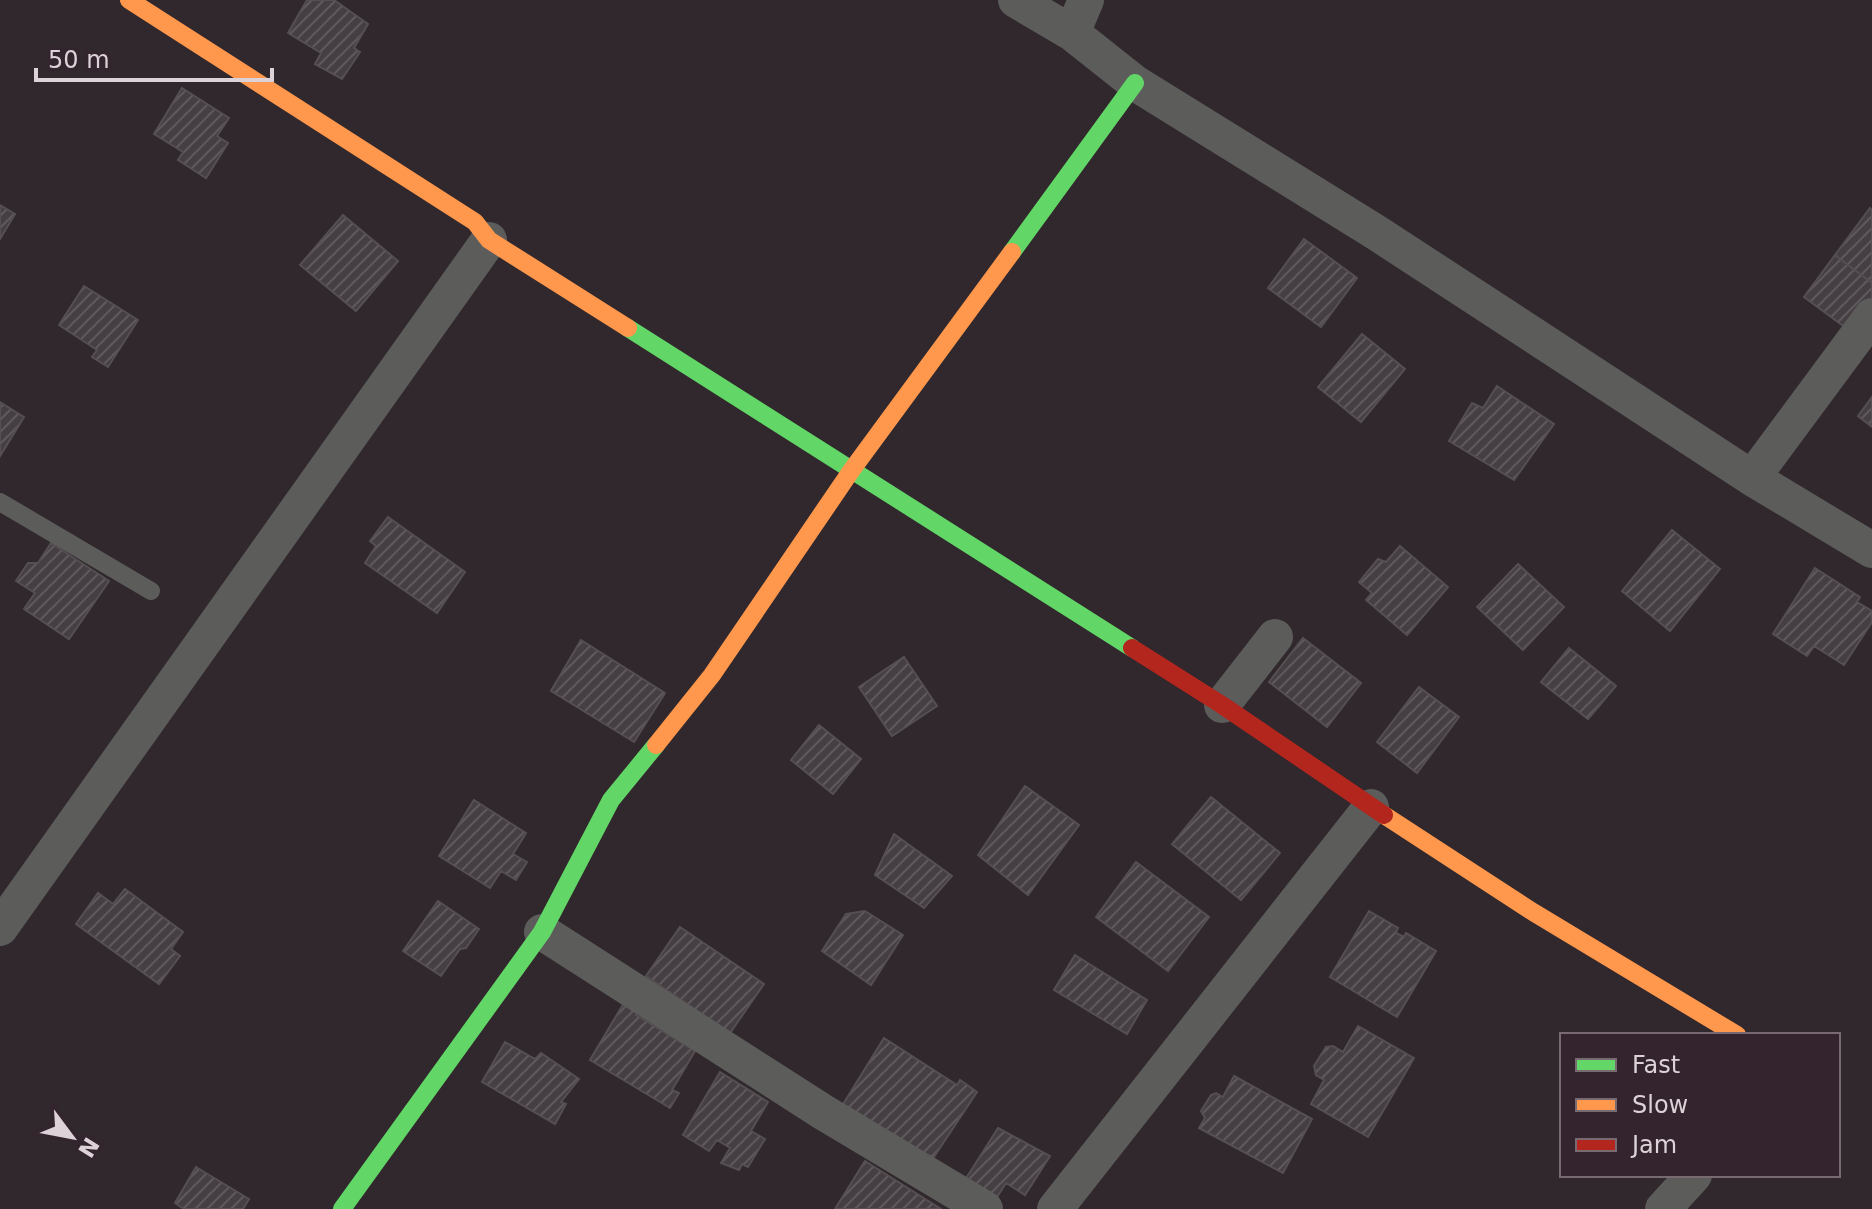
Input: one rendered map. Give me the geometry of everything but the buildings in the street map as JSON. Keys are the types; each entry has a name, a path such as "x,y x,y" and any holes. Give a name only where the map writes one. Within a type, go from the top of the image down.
{"street":[{"path":"129,0 475,222 489,240 1222,705 1533,912 1734,1033"},
{"path":"1016,0 1072,33 1135,83 1416,258 1752,478 1872,550"},
{"path":"1072,33 1086,0"},
{"path":"342,1209 542,932 611,800 712,675 851,471 1135,83"},
{"path":"0,928 489,240"},
{"path":"1752,478 1872,316"},
{"path":"1222,705 1275,637"},
{"path":"1055,1209 1371,807"},
{"path":"542,932 823,1112 985,1209"},
{"path":"1663,1209 1692,1177"}],"lane":[{"path":"0,502 151,591"}],"traffic: fast":[{"path":"1012,252 1135,83"},
{"path":"628,328 1132,648"},
{"path":"342,1209 542,932 611,800 656,745"}],"traffic: slow":[{"path":"129,0 475,222 489,240 628,328"},
{"path":"656,745 712,675 851,471 1012,252"},
{"path":"1384,815 1533,912 1734,1033"}],"traffic: jam":[{"path":"1132,648 1384,815"}]}
